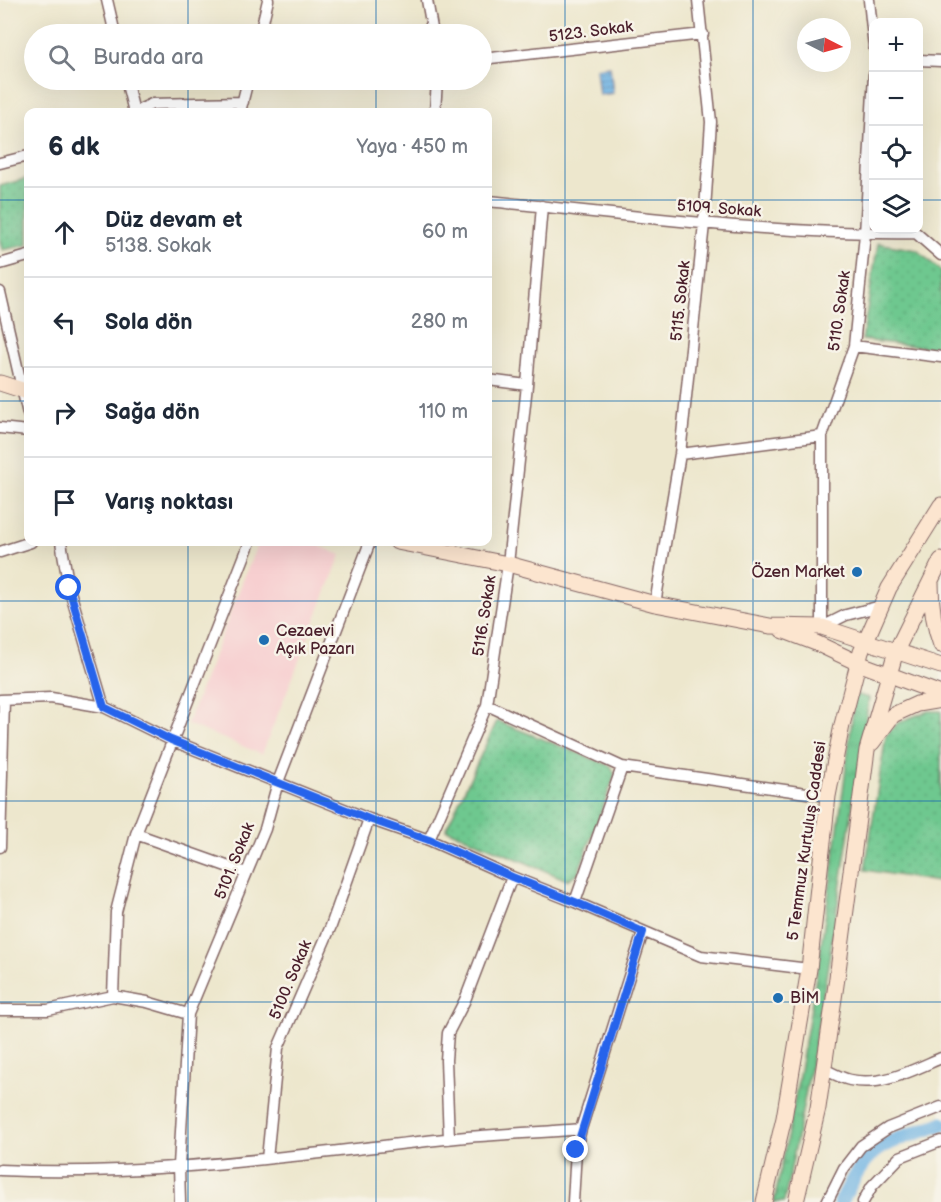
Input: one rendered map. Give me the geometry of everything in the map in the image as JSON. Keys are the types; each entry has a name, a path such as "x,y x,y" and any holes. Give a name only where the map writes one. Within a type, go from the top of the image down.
{"main road":[{"path":"0,383 24,390"},
{"name":"5 Temmuz Kurtuluş Caddesi","path":"764,1202 784,1118 808,969 828,796 842,725 858,663 889,588 941,505"},
{"path":"417,546 508,564 655,604 770,626 816,643 888,675 941,694"},
{"path":"796,1202 818,1108 867,750 896,651 941,560"},
{"path":"931,579 934,628 941,645"},
{"path":"770,626 821,623 941,666"},
{"path":"867,750 893,715 917,704 941,700"}],"street":[{"path":"107,0 113,24"},
{"path":"262,24 268,0"},
{"path":"427,0 431,24"},
{"name":"5115. Sokak","path":"655,604 680,454 704,224 711,122 698,0"},
{"path":"869,0 870,18"},
{"name":"5123. Sokak","path":"492,58 703,34"},
{"path":"923,60 941,61"},
{"path":"128,90 133,108"},
{"path":"143,108 152,104 241,107 245,90"},
{"path":"435,108 436,90"},
{"name":"5110. Sokak","path":"821,623 822,436 854,346 865,234 870,126"},
{"path":"0,163 24,157"},
{"name":"5109. Sokak","path":"492,201 704,224 865,234 916,233 941,255"},
{"name":"5116. Sokak","path":"429,840 487,705 508,564 527,386 542,206"},
{"path":"0,264 24,257"},
{"path":"0,292 24,386"},
{"path":"854,346 941,357"},
{"path":"492,381 527,386"},
{"path":"0,428 24,431"},
{"path":"680,454 822,436"},
{"path":"0,552 24,544"},
{"path":"62,546 69,588 104,707"},
{"path":"112,996 116,912 136,834 248,546"},
{"name":"5101. Sokak","path":"180,1202 179,1165 188,1014 265,829 278,782 368,546"},
{"path":"821,623 881,606"},
{"path":"0,848 2,700 51,699 104,707 171,740 369,819 429,840 701,956 808,969"},
{"path":"487,705 622,767 828,796"},
{"path":"575,902 622,767"},
{"name":"5100. Sokak","path":"267,1159 278,1048 331,926 369,819"},
{"path":"136,834 246,873"},
{"path":"449,1139 446,1060 448,1033 465,1000 512,877"},
{"path":"573,1202 576,1150 643,932"},
{"path":"0,1011 48,1010 112,996 147,1002 188,1014"},
{"path":"824,1069 849,1080 876,1081 898,1076 941,1058"},
{"path":"827,1202 844,1168 861,1146 888,1128 941,1107"},
{"path":"0,1170 109,1172 267,1159 449,1139 582,1129"},
{"path":"864,1202 872,1186 900,1157 941,1141"}],"shaded area":[{"name":"Cezaevi Açık Pazarı","path":"256,546 320,546 341,555 262,754 187,724"}],"green space":[{"path":"24,179 24,246 2,250 0,186"},
{"path":"878,243 917,250 941,271 941,349 862,340"},
{"path":"855,694 869,698 831,948 784,1202 774,1202 799,1076 820,949"},
{"path":"928,711 941,711 941,870 937,882 865,870 886,735 899,722"},
{"path":"497,721 611,766 615,775 578,873 567,880 446,829"}],"water":[{"path":"610,66 613,93 599,95 596,68"}],"waterway":[{"path":"841,1202 862,1166 879,1148 941,1124"}],"place":[{"name":"Özen Market","path":"857,572"},
{"name":"Cezaevi Açık Pazarı","path":"264,640"},
{"name":"BİM","path":"778,998"}],"route":[{"path":"69,588 104,707 171,740 369,819 429,840 643,932 576,1150"}]}
